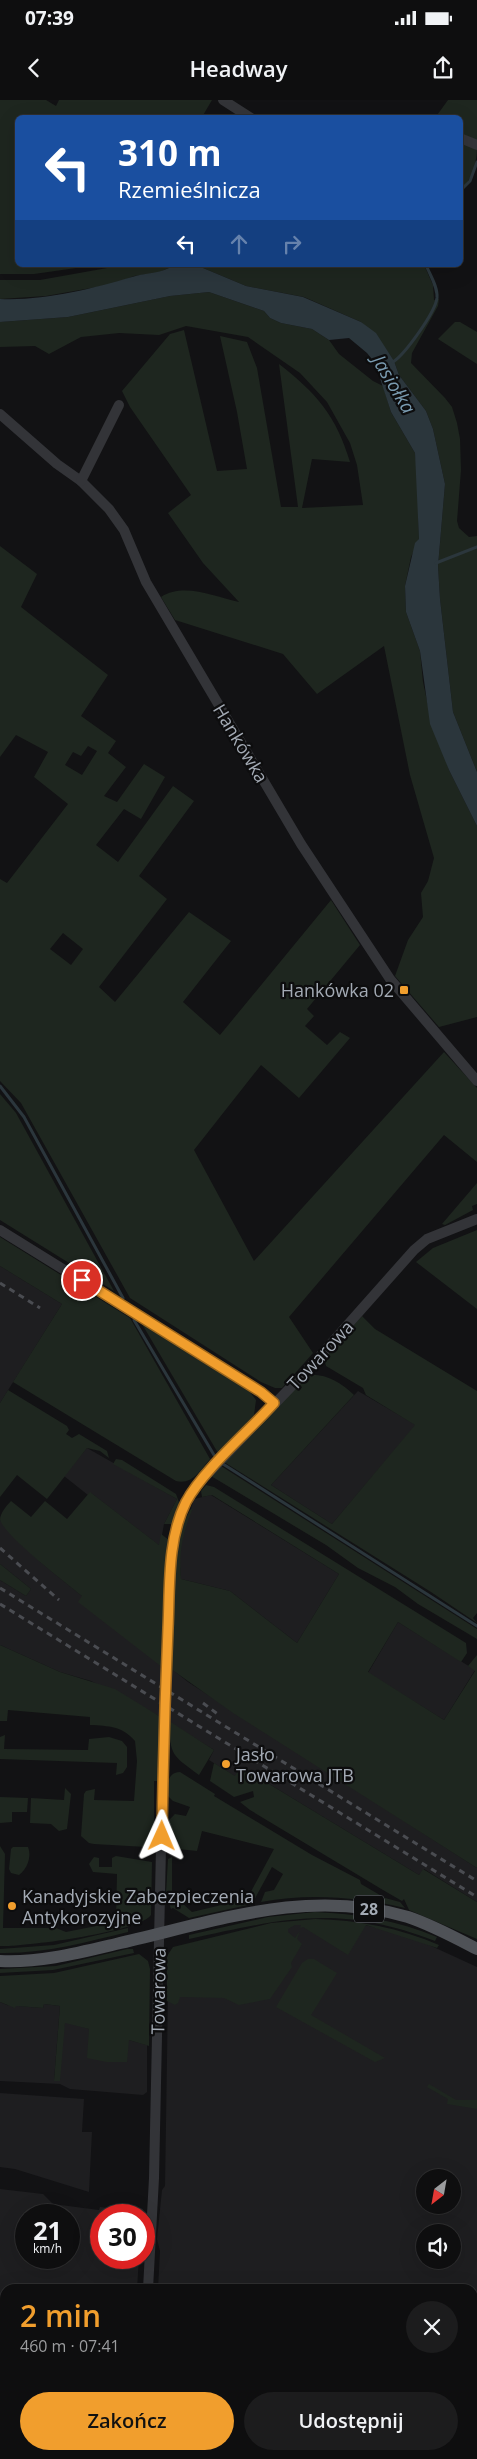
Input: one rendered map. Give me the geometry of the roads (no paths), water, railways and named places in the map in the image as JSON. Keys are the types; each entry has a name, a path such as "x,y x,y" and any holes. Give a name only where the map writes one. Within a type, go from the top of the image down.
{"main road":[{"name":"28","path":"0,1962 58,1957 254,1911 290,1906 333,1905 361,1908 407,1917 431,1926 477,1949"}],"street":[{"path":"223,100 246,115"},
{"path":"463,139 477,146"},
{"path":"81,480 119,405"},
{"name":"Hankówka","path":"0,414 57,464 81,480 109,509 124,530 146,582 301,844 390,979 477,1081"},
{"name":"Towarowa","path":"148,2284 154,2178 164,1705 171,1562 176,1533 183,1509 196,1487 274,1403 312,1366 414,1250 427,1239 477,1219"},
{"path":"0,1230 261,1392 274,1403"}],"water":[{"name":"Jasiołka","path":"169,268 203,268 246,286 303,297 361,322 376,333 394,361 399,375 426,411 433,429 445,484 438,566 440,599 453,712 477,772 477,826 449,770 430,724 420,651 406,612 405,586 415,543 419,539 415,453 391,412 375,363 367,353 349,338 329,340 312,329 281,323 270,318 264,311 209,292 170,296 68,317 0,322 0,299 33,298 67,293"}],"waterway":[{"path":"463,188 470,181 477,162"},
{"name":"Jasiołka","path":"393,362 405,351 419,333 435,305 437,298 436,290 427,267"},
{"path":"436,563 477,547"},
{"path":"0,1086 24,1117 123,1298"},
{"path":"134,1320 214,1455"},
{"path":"223,1464 477,1626"}],"railway":[{"path":"0,1283 40,1308"},
{"path":"0,1548 59,1600"},
{"path":"0,1588 477,1881"},
{"path":"0,1604 477,1897"},
{"path":"203,1703 219,1715"}],"place":[{"name":"Hankówka 02","path":"404,990"},
{"name":"Jasło Towarowa JTB","path":"226,1764"},
{"name":"Kanadyjskie Zabezpieczenia Antykorozyjne","path":"12,1906"}]}
